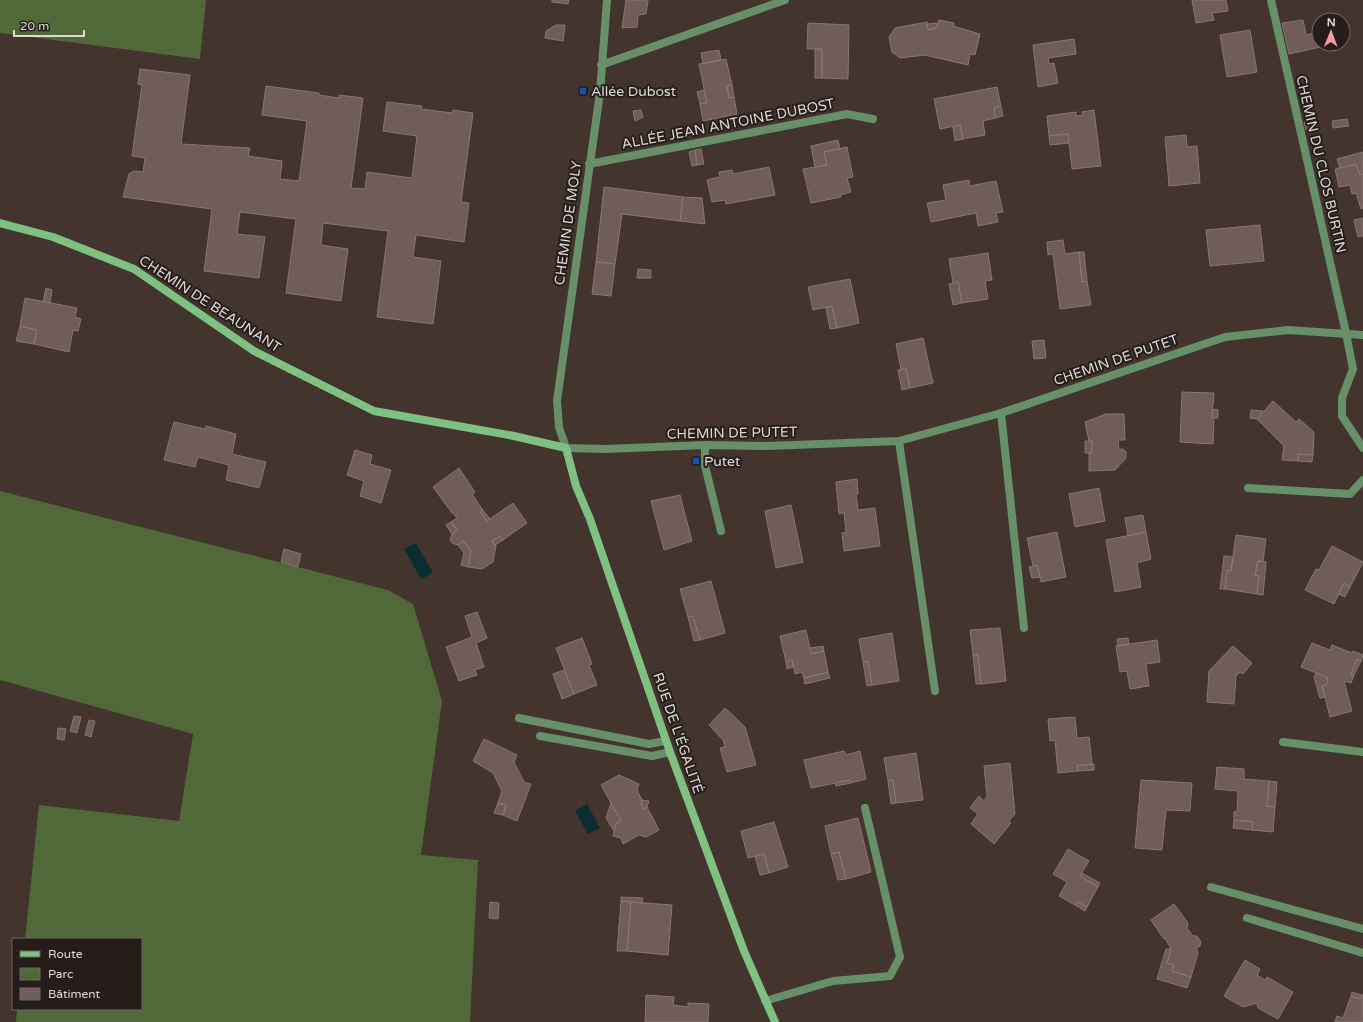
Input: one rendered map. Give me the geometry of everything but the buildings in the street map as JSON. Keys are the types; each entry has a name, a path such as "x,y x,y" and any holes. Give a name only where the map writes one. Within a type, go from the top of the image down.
{"street":[{"name":"CHEMIN DE MOLY","path":"566,448 559,428 557,401 600,92 601,64 608,0"},
{"path":"601,64 785,0"},
{"name":"CHEMIN DU CLOS BURTIN","path":"1271,0 1346,333"},
{"name":"ALLÉE JEAN ANTOINE DUBOST","path":"589,164 847,114 873,119"},
{"name":"CHEMIN DE BEAUNANT","path":"0,223 53,237 134,269 254,351 374,411 514,436 566,448"},
{"name":"CHEMIN DE PUTET","path":"566,448 705,445 767,446 899,441 1001,413 1225,337 1288,330 1363,335"},
{"path":"1346,333 1353,369 1342,398 1342,416 1363,448"},
{"path":"1001,413 1024,628"},
{"path":"899,441 935,691"},
{"path":"705,445 705,466 721,531"},
{"name":"RUE DE L'ÉGALITÉ","path":"566,448 576,486 590,519 670,752 744,951 765,1001 776,1022"},
{"path":"1248,488 1350,494 1363,480"},
{"path":"519,718 649,744 666,741"},
{"path":"540,736 652,756 670,752"},
{"path":"1283,742 1363,752"},
{"path":"765,1001 833,981 890,976 900,957 865,808"},
{"path":"1211,887 1363,929"},
{"path":"1247,918 1363,953"}],"green space":[{"path":"0,0 206,0 200,59 0,33"},
{"path":"0,491 388,590 413,604 442,701 421,855 478,860 470,1022 16,1022 17,1010 142,1010 142,938 25,938 39,805 179,821 193,734 0,680"}],"water":[{"path":"416,543 433,573 421,579 404,549"},
{"path":"587,804 600,828 588,834 575,811"}],"place":[{"name":"Allée Dubost","path":"583,91"},
{"name":"Putet","path":"696,461"}]}
